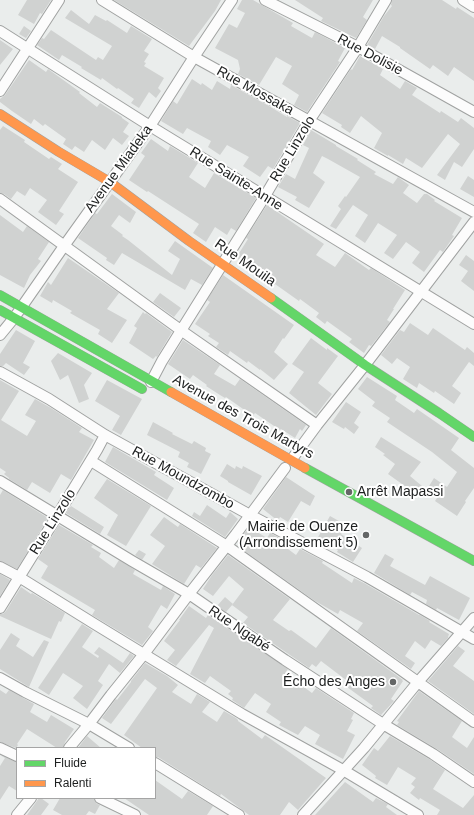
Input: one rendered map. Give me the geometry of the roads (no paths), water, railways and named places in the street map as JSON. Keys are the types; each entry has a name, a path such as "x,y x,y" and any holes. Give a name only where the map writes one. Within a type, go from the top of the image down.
{"main road":[{"name":"Rue Mouila","path":"0,114 59,152 110,182 189,241 365,365 439,412 474,437"},
{"name":"Avenue des Trois Martyrs","path":"0,295 151,382 292,460 348,498 429,546"},
{"name":"Avenue des Trois Martyrs","path":"0,310 153,395"},
{"name":"Avenue des Trois Martyrs","path":"348,498 474,561"}],"street":[{"path":"0,91 59,0"},
{"name":"Rue Mossaka","path":"102,0 194,57 474,212"},
{"name":"Avenue Miadeka","path":"0,335 14,318 150,126 232,0"},
{"name":"Rue Dolisie","path":"266,0 358,47 474,112"},
{"name":"Rue Linzolo","path":"151,382 162,361 265,196 309,121 358,47 386,0"},
{"path":"463,0 474,7"},
{"name":"Rue Sainte-Anne","path":"0,31 150,126 474,324"},
{"path":"0,199 182,331 317,425"},
{"path":"292,460 317,425 365,365 474,222"},
{"name":"Rue Moundzombo","path":"0,372 49,399 105,435 250,515 367,577 474,639"},
{"name":"Rue Linzolo","path":"0,608 91,461 105,435"},
{"path":"91,461 227,546 474,722"},
{"path":"70,747 144,654 285,468"},
{"name":"Rue Ngabé","path":"0,481 189,594 284,660 383,724 433,754 474,782"},
{"path":"0,567 19,577 242,714 343,770 418,815"},
{"path":"303,815 364,748 418,682 474,618"},
{"path":"0,678 89,724 127,747"},
{"path":"0,748 16,756"},
{"path":"156,764 239,815"},
{"path":"17,815 30,799"},
{"path":"102,799 135,815"}],"place":[{"name":"Arrêt Mapassi","path":"349,492"},
{"name":"Mairie de Ouenze (Arrondissement 5)","path":"366,535"},
{"name":"Écho des Anges","path":"393,682"}]}
